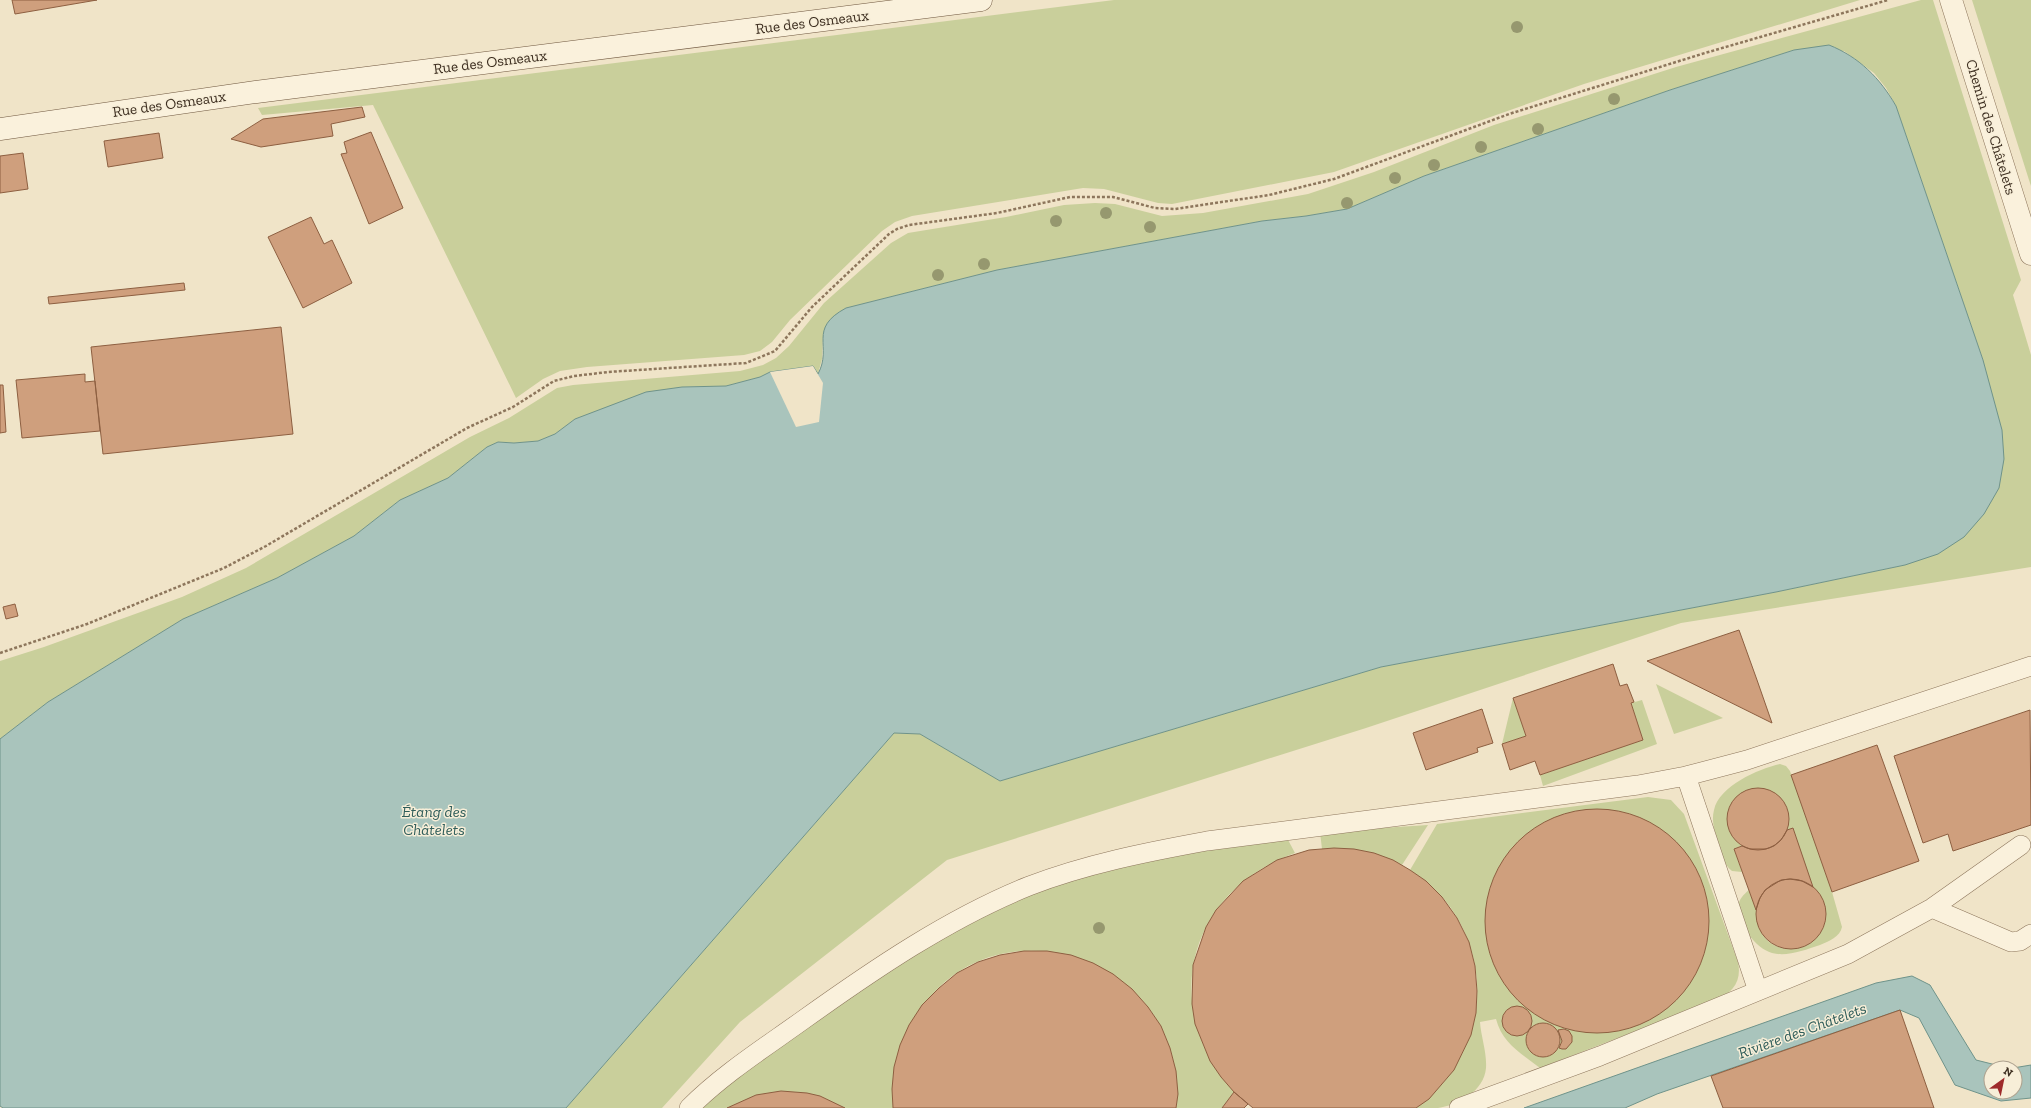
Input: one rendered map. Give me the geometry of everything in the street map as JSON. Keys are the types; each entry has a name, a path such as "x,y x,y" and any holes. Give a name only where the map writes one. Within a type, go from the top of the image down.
{"main road":[{"name":"Rue des Osmeaux","path":"0,129 256,92 982,0"},
{"name":"Chemin des Châtelets","path":"1951,0 2031,254"}],"lane":[{"path":"689,1108 733,1070 855,983 939,931 985,906 1029,886 1141,854 1207,841 1638,786 1686,776 1747,760 2031,666"},
{"path":"1686,776 1758,991"},
{"path":"1459,1108 1600,1056 1848,954 1932,908 2021,845"},
{"path":"1932,908 2011,942 2020,941 2031,934"}],"path":[{"path":"0,653 87,624 224,568 266,546 467,428 513,407 554,381 574,376 608,372 746,363 763,357 775,351 812,307 889,234 897,229 910,225 998,213 1070,197 1113,197 1155,208 1175,209 1269,195 1334,179 1509,114 1705,53 1888,0"}],"green space":[{"path":"1114,0 1860,0 1584,84 1334,172 1172,204 1158,203 1104,189 1083,188 912,216 895,222 882,231 790,320 772,342 760,351 744,355 587,367 560,371 543,379 516,398 373,105 262,115 258,108"},
{"path":"1921,0 1933,0 2021,280 2013,295 2031,355 2031,567 1681,623 1366,728 947,860 740,1022 662,1108 566,1108 894,733 920,734 1000,781 1381,667 1776,592 1905,565 1983,360 1896,106 1886,88 1874,73 1844,51 1794,50 1670,90 1424,176 1347,209 1262,221 997,270 846,308 823,333 822,359 818,374 813,366 770,372 760,377 726,386 682,387 575,419 555,434 538,441 514,443 498,442 487,447 448,478 400,500 354,536 277,578 183,619 48,702 0,739 0,661 44,647 182,597 246,568 470,437 509,418 557,388 573,385 740,371 763,365 776,358 789,346 824,303 891,243 908,233 1006,217 1064,205 1095,203 1115,204 1162,216 1203,213 1308,194 1374,172 1494,125 1676,67"},
{"path":"1972,0 2031,0 2031,186 2029,180"},
{"path":"1656,684 1723,718 1674,734"},
{"path":"1513,698 1526,736 1502,744"},
{"path":"1642,700 1657,744 1543,786 1540,775 1643,740 1631,703"},
{"path":"1780,764 1786,766 1790,771 1832,892 1842,927 1837,936 1827,942 1790,954 1772,953 1754,941 1741,922 1738,908 1743,895 1749,890 1763,935 1773,945 1783,948 1793,949 1812,942 1824,926 1826,915 1825,905 1814,890 1809,879 1793,828 1787,830 1789,817 1788,810 1784,802 1769,791 1756,788 1745,791 1736,798 1729,809 1728,821 1731,833 1742,846 1734,849 1742,872 1732,871 1725,862 1713,823 1714,810 1717,801 1723,793 1731,786 1751,774"},
{"path":"1648,797 1671,800 1684,814 1738,962 1739,975 1735,986 1727,994 1716,1000 1540,1068 1520,1053 1508,1041 1503,1035 1496,1019 1480,1022 1486,1062 1486,1068 1481,1084 1469,1096 1454,1104 1438,1108 1416,1108 1439,1087 1457,1063 1469,1037 1476,1009 1477,980 1472,951 1460,924 1443,898 1410,870 1437,824"},
{"path":"1428,825 1402,865 1383,857 1353,850 1322,849 1320,832"},
{"path":"1287,838 1295,853 1258,871 1229,895 1208,923 1196,955 1191,989 1196,1024 1210,1059 1234,1092 1222,1108 1176,1108 1172,1055 1152,1012 1119,979 1078,958 1032,951 987,958 946,981 913,1022 902,1043 894,1073 893,1108 699,1108 715,1093 854,992 962,927 1047,887 1158,856"}],"water":[{"name":"Étang des Châtelets","path":"1829,45 1850,56 1868,70 1883,86 1896,106 1983,360 2002,430 2004,459 1999,488 1984,514 1964,537 1938,554 1905,565 1776,592 1381,667 1000,781 920,734 894,733 566,1108 3,1108 0,1106 0,739 48,702 183,619 277,578 354,536 400,500 448,478 487,447 498,442 514,443 538,441 555,434 575,419 646,392 682,387 726,386 760,377 770,372 813,366 818,374 822,364 823,338 827,323 846,308 997,270 1262,221 1347,209 1424,176 1670,90 1794,50"},
{"name":"Rivière des Châtelets","path":"1912,976 1930,985 1976,1060 1983,1062 1983,1095 1955,1085 1919,1018 1900,1010 1657,1094 1625,1108 1524,1108 1876,983"},
{"path":"2031,1065 2031,1098 2023,1099 2023,1066"}],"pier":[{"path":"813,366 823,383 819,422 796,427 770,372"}],"building":[{"path":"12,0 97,0 15,14"},
{"path":"362,107 365,117 331,124 333,136 261,147 231,139 263,119"},
{"path":"371,132 403,208 369,224 341,154 347,153 344,142"},
{"path":"159,133 163,158 108,167 104,141"},
{"path":"23,153 28,189 0,193 0,156"},
{"path":"311,217 324,244 332,240 352,283 303,308 268,237"},
{"path":"184,283 185,290 49,304 48,297"},
{"path":"281,327 293,434 103,454 91,347"},
{"path":"85,374 85,382 95,381 100,431 22,438 16,380"},
{"path":"0,385 3,385 6,432 0,433"},
{"path":"15,604 18,616 6,619 3,607"},
{"path":"1739,630 1757,680 1772,723 1647,661"},
{"path":"1613,664 1620,686 1627,684 1634,702 1631,703 1643,740 1540,775 1535,761 1510,770 1502,744 1526,736 1513,698"},
{"path":"1482,709 1493,743 1477,748 1478,752 1426,770 1413,733"},
{"path":"2030,710 2031,825 1953,851 1948,834 1923,843 1894,756"},
{"path":"1877,745 1919,861 1832,892 1791,775"},
{"path":"1758,788 1775,793 1780,797 1784,802 1789,819 1784,836 1780,841 1775,845 1758,850 1741,845 1736,841 1732,836 1727,819 1732,802 1736,797 1741,793"},
{"path":"1597,809 1629,814 1640,818 1659,828 1676,842 1690,859 1700,878 1704,889 1709,921 1704,953 1700,964 1690,983 1676,1000 1659,1014 1640,1024 1629,1028 1597,1033 1565,1028 1554,1024 1535,1014 1518,1000 1504,983 1494,964 1490,953 1485,921 1490,889 1494,878 1504,859 1518,842 1535,828 1554,818 1565,814"},
{"path":"1793,828 1813,887 1802,881 1790,879 1781,880 1765,890 1760,898 1756,910 1734,849 1742,846 1750,849 1766,849 1774,846 1781,840 1787,830"},
{"path":"1334,848 1354,849 1374,853 1393,860 1426,881 1442,897 1457,918 1469,942 1475,966 1477,991 1476,1013 1471,1035 1454,1070 1429,1099 1416,1108 1253,1108 1234,1092 1221,1077 1210,1061 1195,1024 1192,1004 1193,965 1206,927 1216,910 1243,881 1277,860 1309,850"},
{"path":"1791,879 1804,882 1816,889 1823,901 1826,914 1823,927 1816,939 1804,946 1791,949 1778,946 1766,939 1759,927 1756,914 1759,901 1766,889 1778,882"},
{"path":"1024,951 1047,951 1071,955 1093,963 1113,974 1132,989 1148,1007 1161,1026 1170,1048 1176,1071 1178,1094 1176,1108 893,1108 892,1089 894,1067 900,1045 909,1025 922,1005 957,973 978,962 1000,955"},
{"path":"1517,1006 1527,1011 1532,1021 1527,1031 1517,1036 1507,1031 1502,1021 1507,1011"},
{"path":"1900,1010 1934,1108 1723,1108 1711,1076"},
{"path":"1540,1023 1546,1023 1550,1024 1557,1030 1560,1040 1559,1047 1553,1054 1546,1057 1540,1057 1536,1056 1529,1050 1526,1043 1526,1037 1527,1033 1533,1026"},
{"path":"1564,1029 1569,1031 1572,1036 1572,1042 1566,1049 1562,1049 1559,1048 1562,1041 1558,1030"},
{"path":"781,1091 807,1093 820,1096 845,1108 727,1108 756,1095"},
{"path":"1234,1092 1248,1104 1244,1108 1222,1108"}]}
